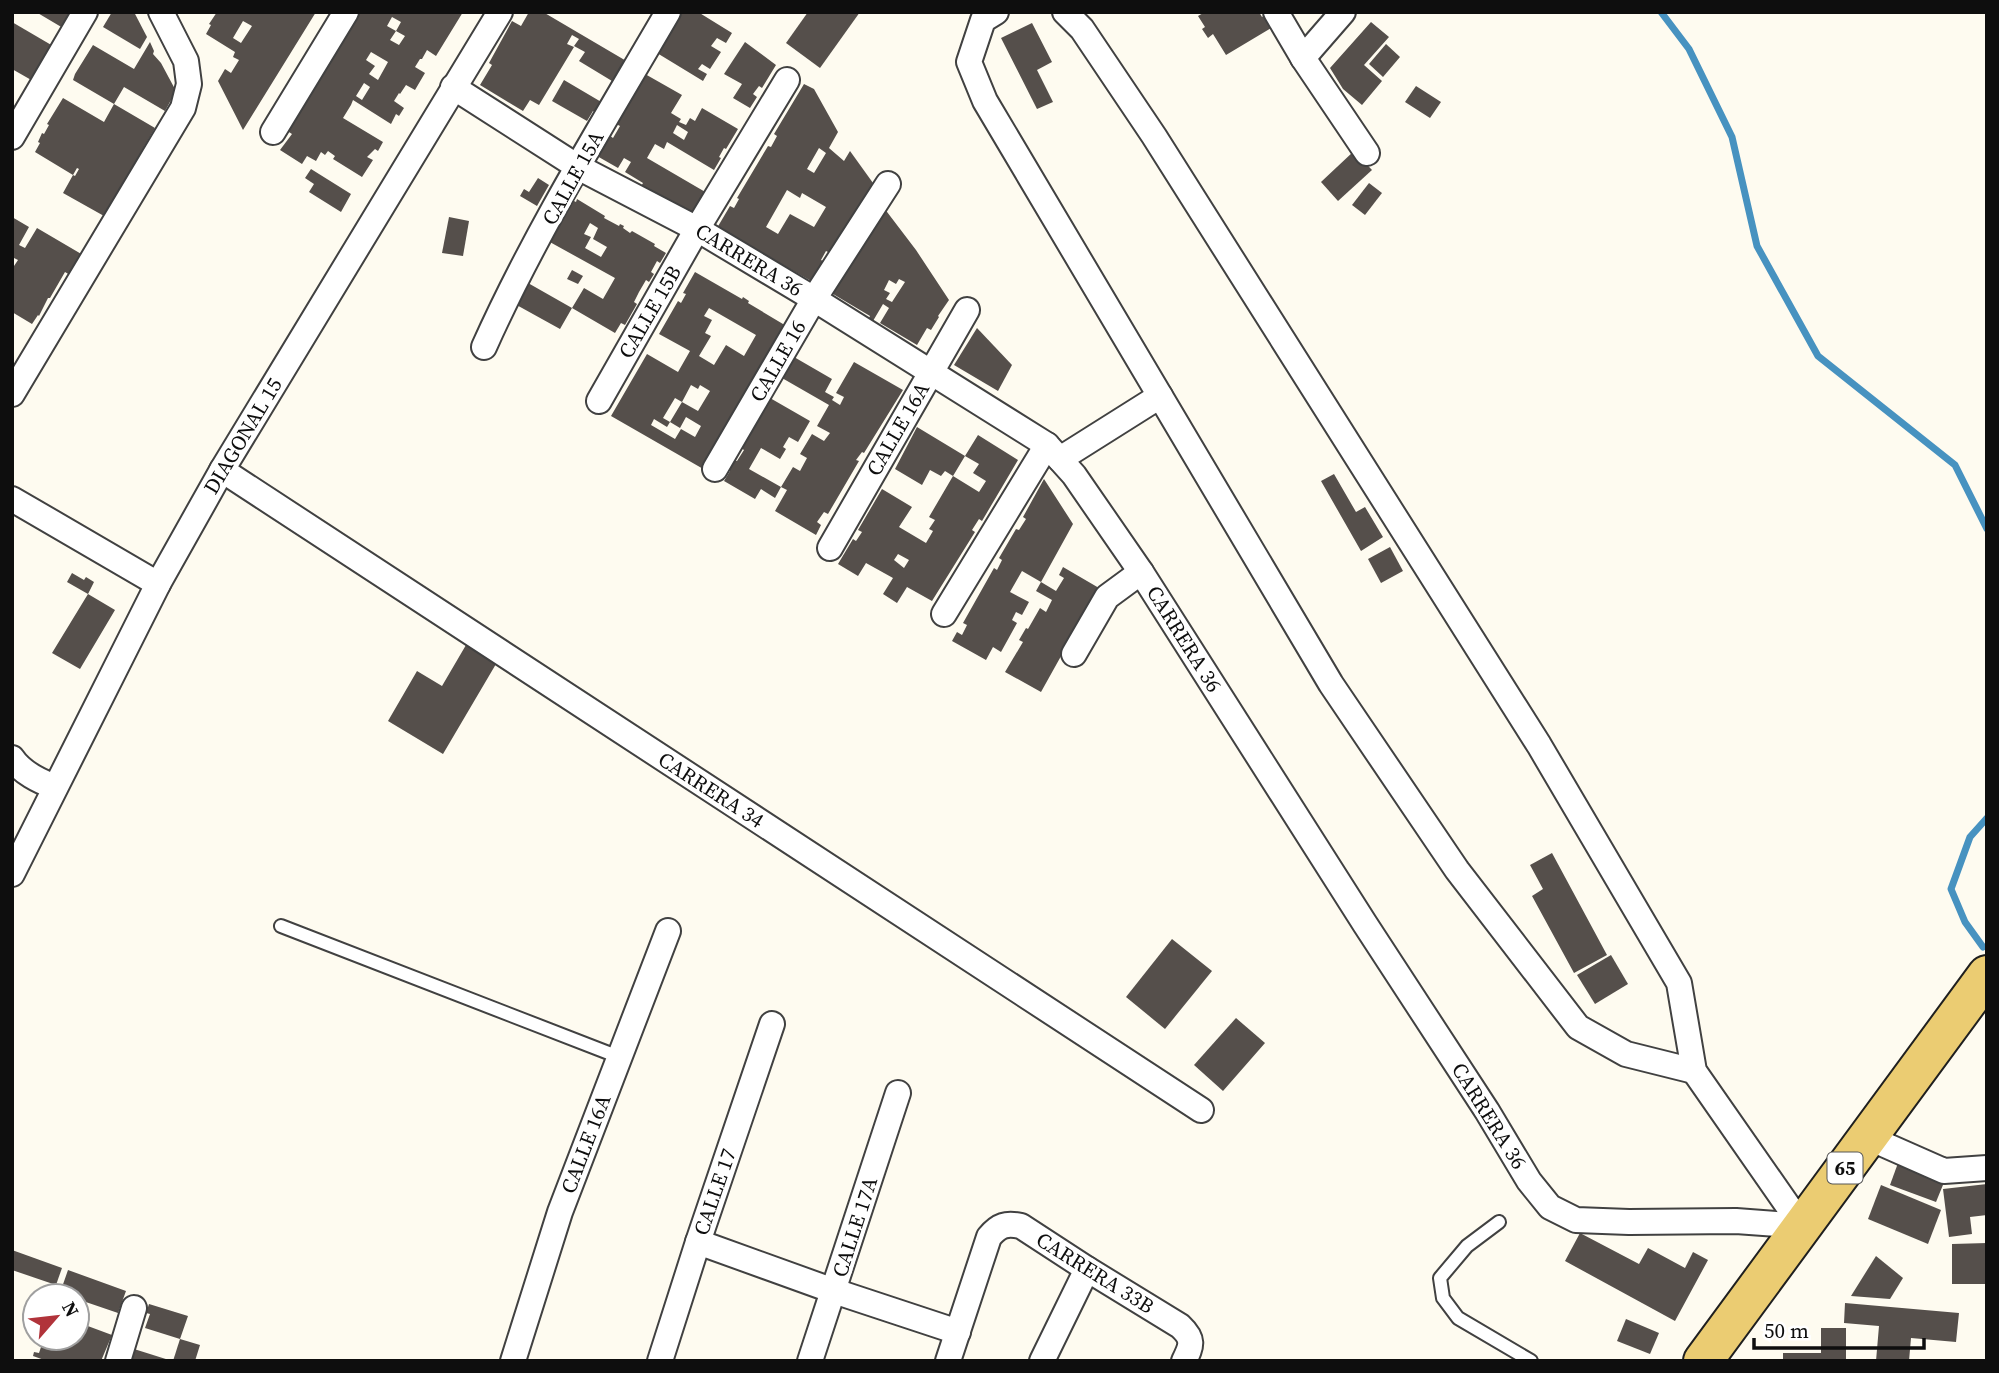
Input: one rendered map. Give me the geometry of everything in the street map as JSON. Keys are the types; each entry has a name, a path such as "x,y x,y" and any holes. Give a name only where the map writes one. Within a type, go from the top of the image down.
{"main road":[{"name":"65","path":"1703,1361 1987,975"}],"street":[{"path":"12,137 85,12"},
{"path":"12,394 183,108 189,84 186,61 161,12"},
{"path":"272,132 345,12"},
{"name":"DIAGONAL 15","path":"12,874 158,584 222,470 500,12"},
{"name":"CALLE 15A","path":"484,346 578,167 668,12"},
{"path":"996,12 984,20 969,62 985,101 1331,684 1457,870 1578,1027 1626,1054 1694,1071"},
{"path":"1065,12 1082,29 1154,136 1539,745 1679,983 1694,1071 1802,1226"},
{"path":"1276,12 1303,58 1367,153"},
{"path":"1303,58 1343,12"},
{"name":"CALLE 15B","path":"599,401 697,229 787,80"},
{"name":"CARRERA 36","path":"453,87 578,167 697,229 814,299 1054,452 1074,475 1141,572 1365,924 1488,1111 1529,1181 1550,1207 1576,1220 1736,1221 1802,1226"},
{"name":"CALLE 16","path":"715,469 814,299 888,184"},
{"name":"CALLE 16A","path":"830,548 967,310"},
{"path":"944,614 1054,452 1160,396"},
{"name":"CARRERA 34","path":"222,470 1201,1110"},
{"path":"12,499 158,584"},
{"path":"1074,654 1107,597 1141,572"},
{"path":"12,758 36,780 55,787"},
{"name":"CALLE 16A","path":"513,1361 560,1212 668,931"},
{"name":"CALLE 17","path":"660,1361 772,1024"},
{"name":"CALLE 17A","path":"810,1361 898,1093"},
{"path":"1867,1137 1944,1171 1987,1168"},
{"name":"CARRERA 33B","path":"957,1332 989,1237 998,1227 1009,1224 1021,1226 1180,1326 1189,1334 1191,1347 1184,1361"},
{"path":"698,1242 957,1332 948,1361"},
{"path":"1042,1361 1087,1269"},
{"path":"118,1361 134,1308"}],"lane":[{"path":"281,926 620,1057"},
{"path":"1499,1222 1467,1247 1440,1278 1443,1298 1458,1318 1531,1361"}],"building":[{"path":"36,12 72,12 63,28"},
{"path":"112,12 134,12 147,37 140,49 103,27"},
{"path":"217,12 316,12 243,130 218,81 225,69 231,73 239,60 233,57 235,52 206,34 211,25 209,24","holes":["243,21 252,26 241,43 233,38"]},
{"path":"353,12 463,12 436,56 427,50 420,59 415,67 425,73 415,90 406,85 399,93 394,101 404,108 399,116 396,114 391,124 353,100 343,118 383,142 378,151 375,149 367,157 373,160 362,177 333,159 335,156 328,151 325,155 321,152 316,161 307,156 302,164 280,150 292,134 281,127","holes":["392,17 401,22 396,31 387,26","396,31 405,36 399,45 390,40","371,52 388,62 378,80 369,74 375,66 366,60","364,83 370,87 362,100 356,96"]},
{"path":"529,12 543,12 628,62 612,81 579,61 585,52 574,46 579,39 572,35 567,44 574,47 539,105 530,100 523,111 480,85 512,21 521,26"},
{"path":"678,12 698,12 732,33 726,43 717,38 711,46 721,52 710,69 702,64 698,69 707,74 703,81 657,53"},
{"path":"808,12 860,12 820,68 786,43"},
{"path":"1205,12 1259,12 1262,17 1265,15 1273,27 1226,55 1213,34 1208,38 1202,29 1205,27 1198,16"},
{"path":"12,22 53,46 33,81 12,69"},
{"path":"1371,22 1389,37 1364,65 1382,81 1362,105 1343,89 1330,68"},
{"path":"1032,23 1052,62 1037,70 1053,102 1037,109 1001,38"},
{"path":"150,42 153,54 176,91 165,111 124,87 114,104 73,80 93,45 134,69"},
{"path":"745,42 776,65 762,88 759,86 753,94 757,97 750,108 733,98 742,84 724,74"},
{"path":"1386,44 1400,57 1383,77 1369,64"},
{"path":"645,74 682,95 671,113 681,119 679,122 686,125 690,118 695,121 702,108 738,129 726,149 724,148 714,170 667,142 664,149 655,144 647,158 707,193 691,220 639,190 643,183 625,172 631,162 624,158 618,168 597,156 609,135 613,138 620,126 616,124","holes":["677,125 688,132 684,140 673,133"]},
{"path":"564,80 603,103 598,113 593,111 587,121 552,101"},
{"path":"804,84 814,89 838,132 829,148 844,161 850,151 873,183 830,253 826,251 821,260 825,262 813,282 717,228 730,206 734,208 739,199 737,198 768,146 771,147 777,136 774,134","holes":["819,148 826,153 814,173 807,169","787,190 800,198 802,193 826,207 814,227 790,214 778,234 766,227"]},
{"path":"1416,86 1441,102 1430,118 1405,102"},
{"path":"63,98 104,122 114,104 155,128 104,216 63,193 73,175 35,152 42,133 44,134"},
{"path":"1354,151 1372,170 1338,201 1321,182"},
{"path":"311,169 351,194 341,212 309,192 314,184 305,178"},
{"path":"538,178 549,185 537,206 520,196 524,189 529,192"},
{"path":"1369,183 1382,193 1365,215 1352,205"},
{"path":"577,199 605,216 604,218 624,226 630,233 632,231 666,253 660,263 657,261 651,272 654,274 649,282 646,280 639,292 634,302 637,304 625,325 621,323 615,333 572,308 584,288 603,299 615,278 548,241 572,200 576,202","holes":["590,223 598,228 593,239 607,247 601,257 585,248 591,237 584,234"]},
{"path":"881,204 949,300 931,330 927,328 917,345 880,323 889,308 883,304 873,321 870,316 828,291","holes":["899,279 905,282 892,302 886,299 890,293 884,290 889,280 896,284"]},
{"path":"12,217 29,227 19,245 25,248 37,228 83,255 70,275 65,272 32,324 12,312 12,264 14,266 18,260 12,257"},
{"path":"449,217 469,221 463,256 442,253"},
{"path":"572,270 583,276 578,284 567,279"},
{"path":"695,272 742,299 743,297 748,303 788,327 705,470 611,416 647,354 678,372 690,351 659,334 678,301 681,303 686,294 683,293","holes":["709,308 756,335 744,356 726,345 714,365 699,356 711,336 705,333 712,320 704,316","691,385 698,389 700,385 710,391 698,411 682,402","675,398 682,402 670,422 663,418","686,417 701,426 695,437 681,429 675,439 651,425 654,419 667,427 670,422 680,428"]},
{"path":"528,283 572,308 560,329 513,303"},
{"path":"977,328 1012,365 998,391 954,365"},
{"path":"794,357 832,379 825,392 834,397 832,400 840,405 844,397 836,393 854,362 903,390 864,453 856,460 859,461 828,514 824,512 817,522 821,525 816,535 775,511 787,490 781,487 793,467 800,471 807,458 800,454 812,434 824,441 830,433 817,426 829,405 782,378"},
{"path":"770,398 810,421 798,442 789,437 780,459 761,448 749,469 781,487 775,498 761,489 755,499 724,481 734,460 737,461 744,450 741,448"},
{"path":"917,427 965,456 953,476 945,471 941,476 930,470 922,485 895,469"},
{"path":"978,435 1018,460 982,521 979,519 972,530 975,532 932,601 907,587 897,603 883,594 893,578 866,563 858,576 838,564 853,539 856,541 862,532 858,530 882,489 912,507 899,527 926,543 933,531 929,529 935,520 929,517 953,476 979,492 986,481 973,473 979,464 965,456","holes":["898,554 909,560 904,568 894,560"]},
{"path":"1334,474 1356,512 1365,507 1383,537 1361,551 1321,481"},
{"path":"1044,479 1073,524 1041,582 1022,571 1010,592 1029,602 1022,615 1016,612 1012,620 1017,623 1001,652 993,647 986,660 952,641 957,632 962,635 967,625 963,623 994,568 997,570 1002,560 999,558 1016,529 1019,530 1026,519 1023,517"},
{"path":"1390,547 1403,571 1381,583 1368,559"},
{"path":"1063,567 1099,588 1041,692 1005,672 1023,642 1019,640 1026,628 1028,629 1040,608 1046,612 1052,600 1036,591 1041,582 1056,591 1064,578 1059,575"},
{"path":"72,573 94,582 88,594 67,582"},
{"path":"88,594 115,610 80,669 52,653"},
{"path":"466,645 496,664 443,754 388,721 417,671 442,686"},
{"path":"1552,853 1607,955 1574,973 1532,896 1543,889 1530,865"},
{"path":"1172,939 1212,971 1165,1029 1126,997"},
{"path":"1611,955 1628,984 1595,1004 1577,975"},
{"path":"1236,1018 1265,1043 1223,1091 1194,1065"},
{"path":"1898,1163 1945,1180 1936,1202 1890,1185"},
{"path":"1987,1184 1987,1215 1970,1217 1972,1234 1949,1237 1943,1189"},
{"path":"1881,1185 1941,1210 1928,1244 1868,1219"},
{"path":"1580,1233 1639,1264 1648,1248 1685,1268 1693,1252 1708,1260 1675,1321 1565,1261"},
{"path":"1987,1243 1987,1284 1952,1284 1952,1244"},
{"path":"12,1250 62,1268 57,1282 47,1282 12,1270"},
{"path":"1876,1256 1903,1278 1890,1299 1851,1296"},
{"path":"68,1270 126,1291 118,1313 91,1304 91,1282 64,1282"},
{"path":"1845,1303 1959,1313 1956,1342 1911,1338 1909,1361 1876,1361 1879,1326 1844,1323"},
{"path":"149,1304 188,1316 180,1339 145,1328 150,1314 146,1313"},
{"path":"1626,1319 1659,1333 1650,1354 1617,1341"},
{"path":"91,1327 112,1335 101,1361 47,1361 33,1356 34,1352 91,1352"},
{"path":"1821,1328 1846,1328 1846,1361 1783,1361 1783,1353 1821,1353"},
{"path":"180,1339 200,1345 195,1361 173,1361"},
{"path":"134,1349 169,1360 130,1361"}],"waterway":[{"path":"1661,12 1689,49 1732,137 1757,246 1818,356 1955,465 1987,529"},
{"path":"1983,947 1965,922 1951,889 1970,837 1987,818"}]}
